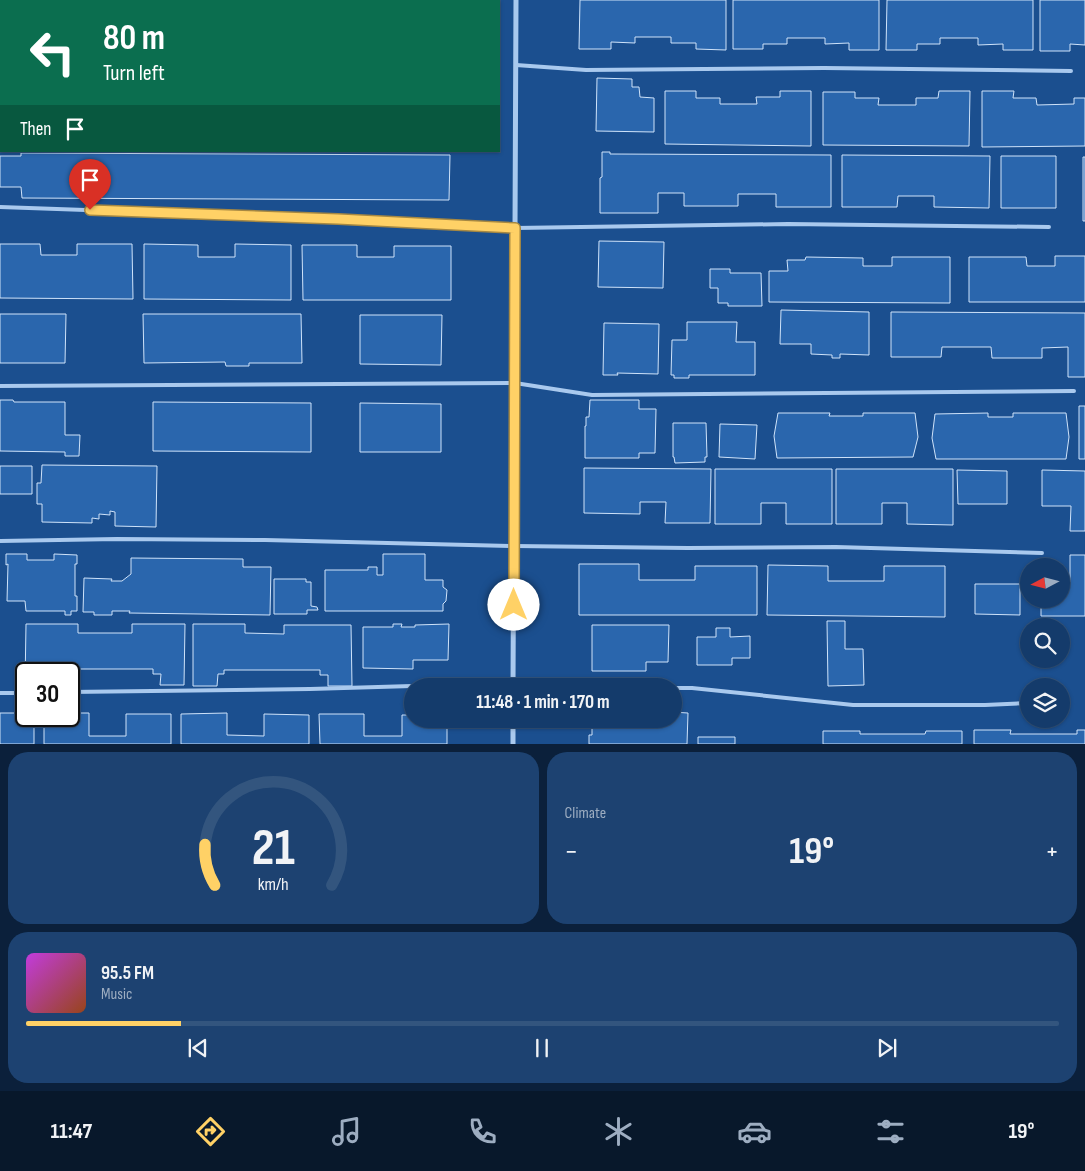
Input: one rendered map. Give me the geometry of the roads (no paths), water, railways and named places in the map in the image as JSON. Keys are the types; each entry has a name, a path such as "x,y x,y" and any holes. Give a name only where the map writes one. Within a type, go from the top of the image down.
{"street":[{"path":"513,678 516,0"},
{"path":"513,728 513,744"}],"lane":[{"path":"516,65 586,70 824,68 1072,71"},
{"path":"0,207 338,219 515,228 788,224 1049,227"},
{"path":"0,386 514,383 592,394 1074,391"},
{"path":"0,541 116,539 245,540 678,548 836,547 1042,553"},
{"path":"80,692 404,686"},
{"path":"682,688 853,705 1020,703"},
{"path":"0,693 15,693"}]}
